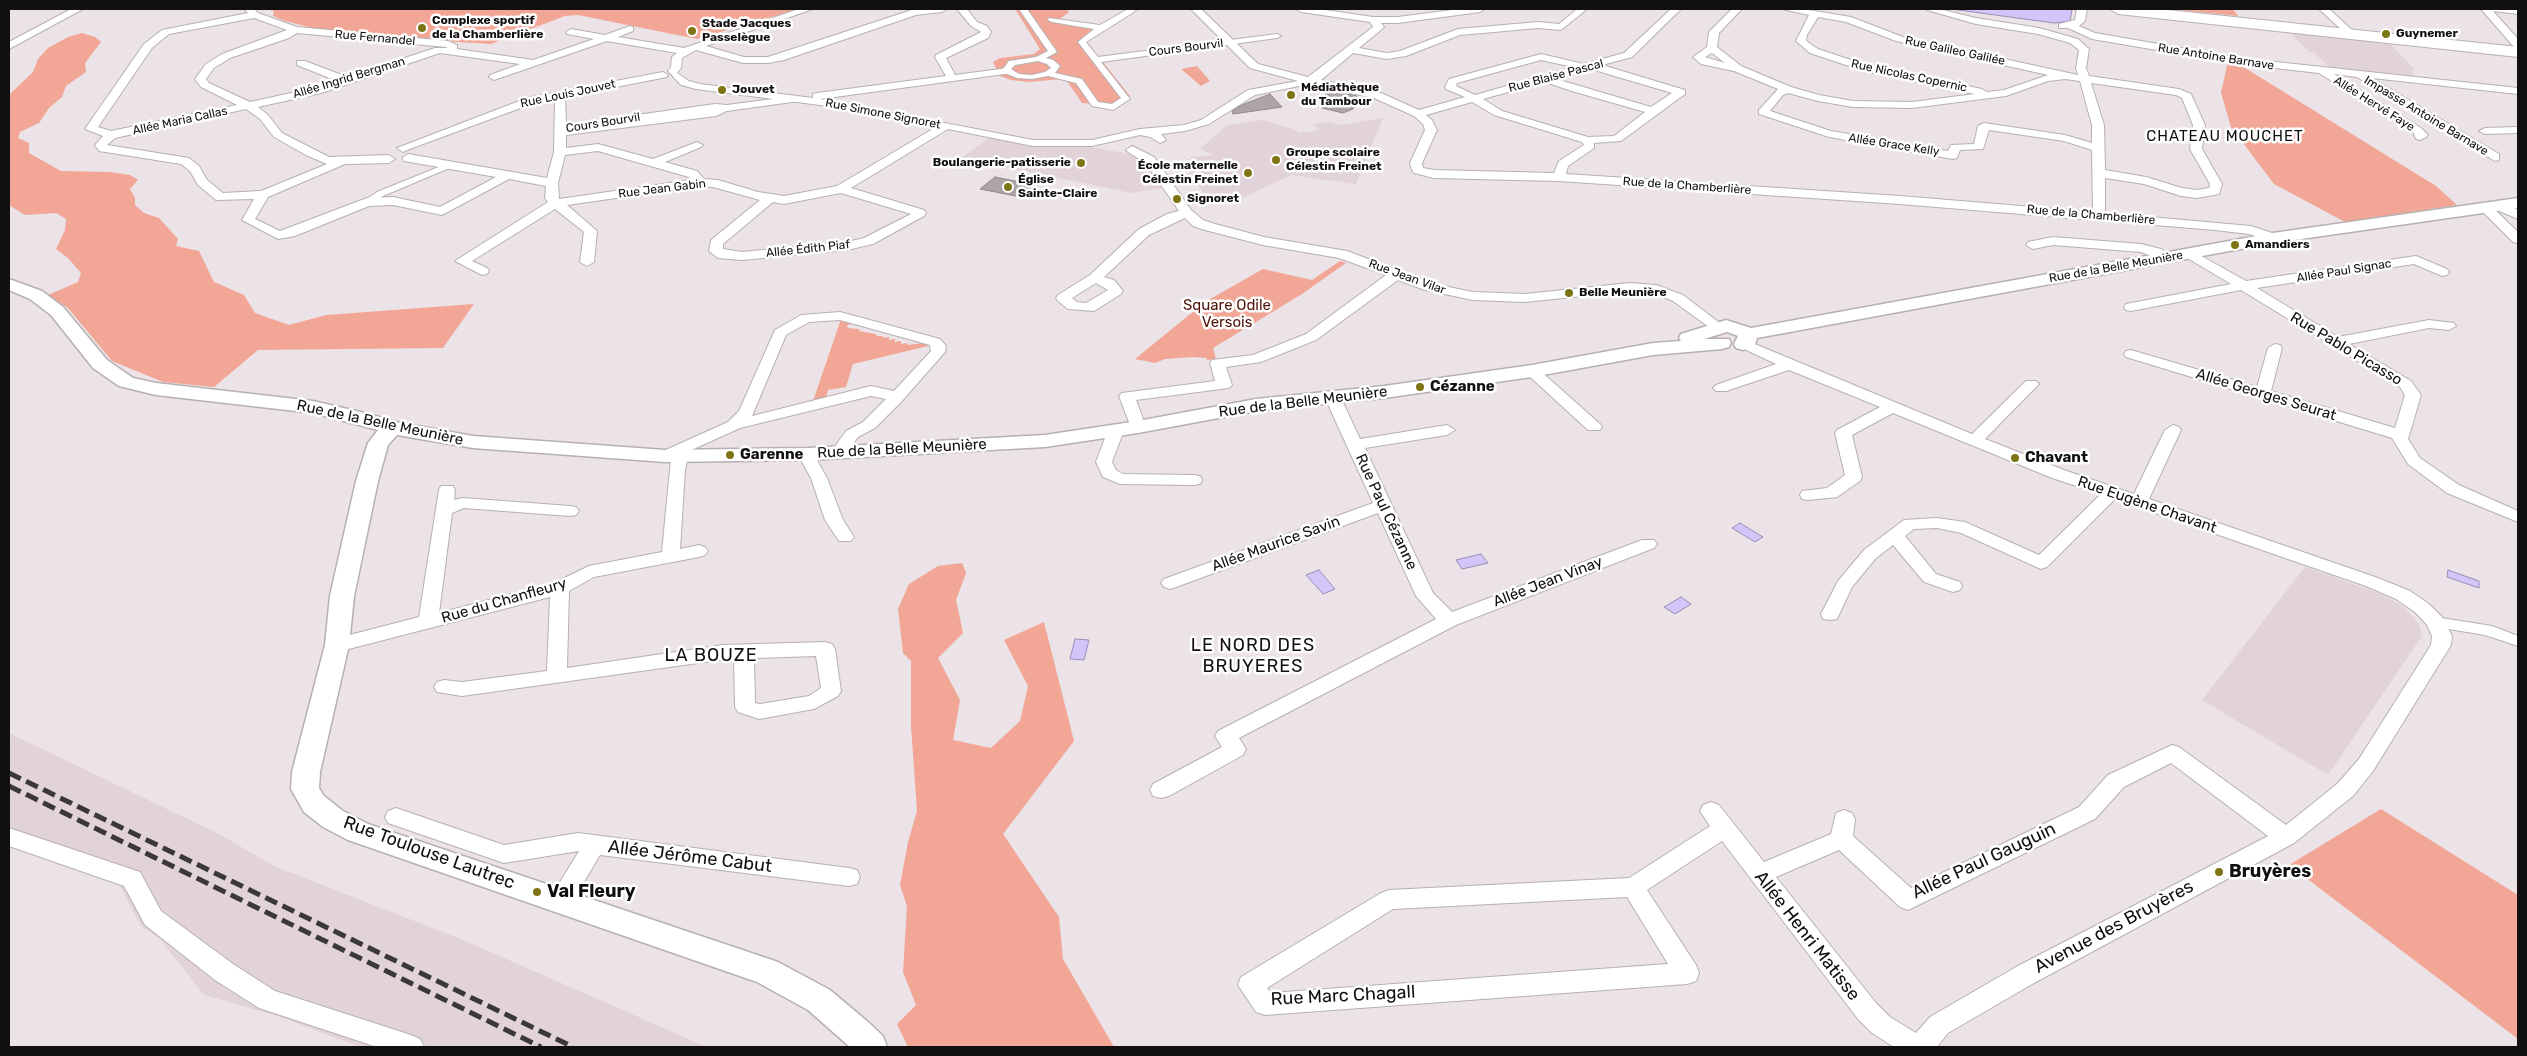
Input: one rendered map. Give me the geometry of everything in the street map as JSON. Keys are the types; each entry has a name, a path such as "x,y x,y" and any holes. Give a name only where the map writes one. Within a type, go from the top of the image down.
{"main road":[{"path":"2118,9 2517,46"},
{"path":"2150,9 2325,31 2517,46"}],"street":[{"path":"9,46 78,9"},
{"path":"670,74 676,68 677,57 694,46 808,9"},
{"path":"694,46 743,60 768,60 896,20 915,12 942,9"},
{"path":"1023,9 1053,52 1038,59 1018,61 1009,66 1008,71 1024,77 1048,74 1079,80 1095,104 1113,107 1126,99 1082,42 1132,9"},
{"path":"1196,9 1254,66 1310,81 1377,95 1418,114"},
{"path":"1301,9 1372,24"},
{"path":"1326,13 1346,25 1353,20 1372,24 1436,12 1480,9"},
{"path":"1352,50 1387,56 1402,54 1458,32 1538,25 1561,27 1582,9"},
{"name":"Rue Blaise Pascal","path":"1418,114 1628,56 1676,9"},
{"path":"1712,48 1714,32 1737,9"},
{"name":"Rue Galileo Galilée","path":"1787,9 1848,19 1900,39 1925,46 2047,70 2084,80 2168,89 2186,96 2199,125 2196,149 2216,184 2215,191 2197,194 2181,192 2146,181 2099,173"},
{"name":"Rue Antoine Barnave","path":"1918,9 2070,25 2086,34 2129,43 2288,68 2518,91"},
{"path":"2070,25 2080,21 2082,9"},
{"path":"2324,9 2348,30"},
{"path":"2486,9 2517,46"},
{"path":"2495,9 2518,11"},
{"path":"896,20 963,10 974,24 984,28 986,32 984,36 940,57 952,78"},
{"path":"1932,10 1976,21 2039,31 2074,42 2084,49 2081,61 2084,80 2098,126 2099,216"},
{"path":"111,135 91,130 148,46 166,32 252,12 295,30"},
{"name":"Rue Nicolas Copernic","path":"1815,13 1802,36 1802,41 1820,54 1864,68 1992,95"},
{"path":"1037,29 1054,17 1101,28"},
{"path":"1118,142 1131,132 1185,128 1210,120 1252,92 1310,81 1324,74 1352,50 1358,35 1372,24"},
{"name":"Rue Fernandel","path":"494,77 630,29"},
{"path":"295,30 285,36 226,56 210,66 200,79 205,85 249,106 264,117 278,135 310,154 327,160 342,162 363,160 388,156 411,149 449,166 552,183"},
{"name":"Rue Fernandel","path":"295,30 448,44 452,47 449,51 534,63"},
{"path":"2325,31 2348,30"},
{"path":"572,32 606,38"},
{"name":"Cours Bourvil","path":"1096,60 1277,36"},
{"name":"Rue Fernandel","path":"606,38 684,51"},
{"path":"1712,48 1738,68"},
{"path":"1712,48 1698,57 1705,62 1738,68 1787,89 1818,98 1853,104 1880,106 1912,105 1992,95 2006,93 2046,78 2065,76"},
{"name":"Allée Ingrid Bergman","path":"249,106 317,91 345,80 439,50 449,51"},
{"path":"1541,57 1589,67 1681,92 1617,138 1587,140 1498,113 1472,99 1465,93 1450,87 1453,81 1541,57"},
{"path":"1038,59 1050,62 1056,66 1048,74"},
{"path":"301,63 345,80"},
{"name":"Cours Bourvil","path":"559,131 572,132 716,113 727,108 800,100 821,95 1008,71"},
{"name":"Allée Hervé Faye","path":"2322,71 2417,130 2422,135 2420,137"},
{"name":"Rue Louis Jouvet","path":"411,149 514,105 560,94 670,74"},
{"name":"Rue Simone Signoret","path":"670,74 691,85 854,107 1032,143 1118,142"},
{"name":"Impasse Antoine Barnave","path":"2357,74 2495,157"},
{"path":"1547,79 1653,111"},
{"name":"Allée Grace Kelly","path":"1787,89 1779,93 1763,112 1829,134 1953,155 1956,147 1978,147 1984,126 2065,138 2098,148"},
{"path":"560,94 560,152 552,183 551,198 591,230 587,262"},
{"name":"Allée Maria Callas","path":"111,135 249,106"},
{"name":"Rue de la Chamberlière","path":"1418,114 1428,122 1430,130 1416,164 1418,170 1434,174 1559,177 1900,200 2251,230 2273,238"},
{"name":"Rue Jean Gabin","path":"556,203 700,182 714,183 769,199 794,198 841,188 946,126"},
{"path":"1148,132 1154,149 1185,128"},
{"path":"2485,130 2518,130"},
{"path":"111,135 101,145 103,149 185,162 195,169 202,182 220,197 263,195 342,162"},
{"path":"1559,177 1563,164 1590,146 1587,140"},
{"name":"Rue Jean Vilar","path":"1118,142 1132,150 1154,149 1187,213 1198,222 1216,229 1263,241 1342,254 1451,292 1491,298 1525,298 1630,287 1656,289 1678,298 1717,334"},
{"path":"653,163 697,145"},
{"path":"560,152 598,147 693,174 700,182"},
{"path":"263,195 248,220 278,235 290,233 367,202 380,194 449,166"},
{"path":"367,202 393,201 442,211 506,176"},
{"name":"Allée Édith Piaf","path":"769,199 716,244 716,252 723,255 742,256 846,246 868,241 914,218 920,213 841,188"},
{"path":"482,271 462,261 556,203"},
{"name":"Rue de la Belle Meunière","path":"9,284 36,294 57,311 100,364 126,382 156,389 313,407 362,418 392,428 473,442 672,456 809,454 1045,441 1138,427 1256,405 1333,398 1532,371 1653,349 1717,334 1730,345 1746,339 2273,238 2518,203"},
{"path":"2492,207 2518,215"},
{"path":"2492,207 2518,239"},
{"path":"1095,278 1144,232 1172,217 1187,213"},
{"path":"2033,245 2053,241 2141,248 2156,252 2166,258"},
{"name":"Rue Pablo Picasso","path":"2190,253 2406,384 2413,395 2401,435"},
{"name":"Allée Paul Signac","path":"2131,307 2243,286 2416,260 2442,272"},
{"path":"1138,427 1127,396 1224,385 1216,363 1256,360 1311,337 1397,274"},
{"path":"721,456 724,448 722,441 730,427 746,413 780,333 806,318 840,316 935,342 939,346 938,352 897,398 869,425 852,434 839,452"},
{"path":"2335,342 2429,324 2449,326"},
{"name":"Rue Eugène Chavant","path":"1746,339 1789,365 1974,441 2112,493 2372,582 2403,595 2422,608 2435,622"},
{"path":"2264,394 2276,348"},
{"name":"Allée Georges Seurat","path":"2132,354 2401,435"},
{"path":"1720,388 1789,365"},
{"path":"1532,371 1594,427"},
{"path":"1974,441 2031,384"},
{"path":"671,557 677,470 672,456 730,427 871,391 884,392 897,398"},
{"name":"Rue Paul Cézanne","path":"1333,398 1425,596 1449,620"},
{"path":"1808,495 1832,494 1854,477 1842,433 1892,407"},
{"name":"Rue Toulouse Lautrec","path":"392,428 378,443 367,481 342,596 337,646 306,772 305,789 314,804 333,818 358,832 767,972 819,1000 857,1032 871,1047"},
{"path":"1116,430 1104,462 1109,473 1120,479 1194,480"},
{"path":"1355,445 1447,430"},
{"path":"2139,502 2173,430"},
{"path":"2401,435 2400,439 2414,461 2453,489 2518,518"},
{"path":"809,454 810,462 819,478 834,520 845,537"},
{"path":"428,623 446,509 447,490"},
{"path":"1830,614 1844,585 1870,554 1910,524 1937,523 1965,528 2041,563 2112,493"},
{"path":"446,509 464,503 570,511"},
{"name":"Allée Maurice Savin","path":"1170,584 1383,505"},
{"path":"1895,536 1930,578 1953,586"},
{"name":"Allée Jean Vinay","path":"1161,790 1236,749 1225,736 1449,620 1648,544"},
{"name":"Rue du Chanfleury","path":"337,646 560,588 589,572 699,551"},
{"path":"557,677 560,588"},
{"path":"2435,622 2487,630 2518,641"},
{"name":"Avenue des Bruyères","path":"1924,1047 1928,1037 1939,1025 1947,1020 2025,975 2286,837 2345,790 2366,765 2441,645 2442,636 2435,622"},
{"path":"444,687 462,689 723,652 825,650 832,690 814,702 805,704 759,712 745,707 744,652"},
{"name":"Allée Paul Gauguin","path":"1758,874 1843,829 1908,900 2087,813 2116,781 2172,752 2286,837"},
{"path":"396,817 504,854 578,842 594,845"},
{"name":"Allée Henri Matisse","path":"1718,820 1758,874 1867,1011 1881,1025 1916,1047"},
{"name":"Rue Marc Chagall","path":"1633,887 1687,973 1265,1004 1250,985 1389,900 1633,887 1718,820"},
{"path":"11,841 132,879 153,918 224,972 268,1000 411,1047"},
{"name":"Allée Jérôme Cabut","path":"561,900 594,845 849,877"}],"shaded area":[{"path":"1951,9 2072,9 2070,21 2054,23"},
{"path":"2287,29 2386,39 2416,71 2411,71 2416,77 2332,70 2313,52 2309,52"},
{"name":"Groupe scolaire Célestin Freinet","path":"1383,118 1356,184 1291,175 1230,204 1226,199 1209,201 1196,182 1180,183 1174,175 1190,173 1183,163 1191,157 1214,155 1200,149 1227,125 1263,120 1294,129 1299,133 1319,130 1314,124 1330,122 1340,125"},
{"path":"991,137 1037,146 1091,147 1130,154 1144,162 1163,188 1131,193 961,158"},
{"path":"1740,523 1763,537 1755,542 1732,528"},
{"path":"1481,554 1488,563 1462,569 1456,560"},
{"path":"2305,567 2381,594 2403,606 2419,624 2422,636 2328,775 2202,700"},
{"path":"1319,570 1335,589 1323,594 1306,575"},
{"path":"2448,570 2479,581 2479,588 2447,577"},
{"path":"1681,597 1691,604 1675,614 1664,607"},
{"path":"1075,639 1089,640 1084,660 1070,659"},
{"path":"9,733 219,834 274,866 463,940 707,1047 360,1047 280,1017 204,995 160,939 141,926 119,884 9,837"}],"green space":[{"name":"Complexe sportif de la Chamberlière","path":"266,9 798,9 697,39 578,15 565,16 491,44 376,37 324,31 285,21 273,16 274,11"},
{"path":"1015,9 1066,9 1069,12 1060,19 1109,27 1087,42 1130,96 1111,105 1082,103 1067,81 1063,79 1028,82 1011,80 1000,76 993,62 1000,58 1034,54 1040,49"},
{"path":"2168,9 2233,9 2238,16"},
{"path":"82,33 95,37 101,42 85,63 86,72 66,86 62,97 49,108 39,123 20,132 18,138 29,143 29,153 61,171 110,172 130,175 138,180 130,189 135,198 135,205 144,213 159,218 178,239 176,246 199,251 214,282 244,295 255,313 289,325 326,315 474,304 443,348 258,350 214,387 163,382 112,361 68,308 48,295 78,282 81,273 68,258 56,249 65,230 66,219 56,213 25,215 9,205 9,95 33,72 38,59 48,48 68,37"},
{"path":"2228,61 2237,63 2436,186 2457,205 2345,222 2274,184 2231,127 2221,93"},
{"path":"1197,66 1210,81 1201,86 1181,69"},
{"name":"Square Odile Versois","path":"1340,261 1346,263 1302,294 1213,348 1216,359 1207,360 1206,358 1193,357 1165,359 1155,363 1135,359 1205,302 1263,269 1312,280"},
{"path":"841,319 858,323 847,325 848,328 859,329 859,331 883,336 883,338 889,337 889,340 895,339 895,342 901,341 901,344 923,343 928,346 853,364 846,387 828,390 826,398 813,401"},
{"path":"962,563 966,573 956,600 963,633 938,658 960,700 953,740 991,748 1020,721 1028,686 1004,640 1044,622 1074,741 1003,834 1059,917 1063,959 1114,1047 908,1047 897,1024 916,1005 903,972 907,906 900,885 908,842 917,811 911,726 911,661 903,653 898,609 909,584 938,566"},
{"path":"2381,809 2518,895 2518,1039 2289,865"}],"building":[{"path":"1326,90 1357,96 1353,109 1343,113 1322,108"},
{"path":"1270,94 1282,107 1233,114 1232,111 1242,105"},
{"name":"Église Sainte-Claire","path":"995,177 1035,185 1021,197 980,189"}],"railway":[{"path":"9,773 573,1047"},
{"path":"9,786 541,1047"}],"place":[{"name":"Complexe sportif de la Chamberlière","path":"422,28"},
{"name":"Stade Jacques Passelègue","path":"692,31"},
{"name":"Guynemer","path":"2386,34"},
{"name":"Jouvet","path":"722,90"},
{"name":"Médiathèque du Tambour","path":"1291,95"},
{"name":"Groupe scolaire Célestin Freinet","path":"1276,160"},
{"name":"Boulangerie-patisserie","path":"1081,163"},
{"name":"École maternelle Célestin Freinet","path":"1248,173"},
{"name":"Église Sainte-Claire","path":"1008,187"},
{"name":"Signoret","path":"1177,199"},
{"name":"Amandiers","path":"2235,245"},
{"name":"Belle Meunière","path":"1569,293"},
{"name":"Cézanne","path":"1420,387"},
{"name":"Garenne","path":"730,455"},
{"name":"Chavant","path":"2015,458"},
{"name":"Bruyères","path":"2219,872"},
{"name":"Val Fleury","path":"537,892"}],"district":[{"name":"CHATEAU MOUCHET","path":"2225,137"},
{"name":"LA BOUZE","path":"711,656"},
{"name":"LE NORD DES BRUYERES","path":"1253,656"}]}
